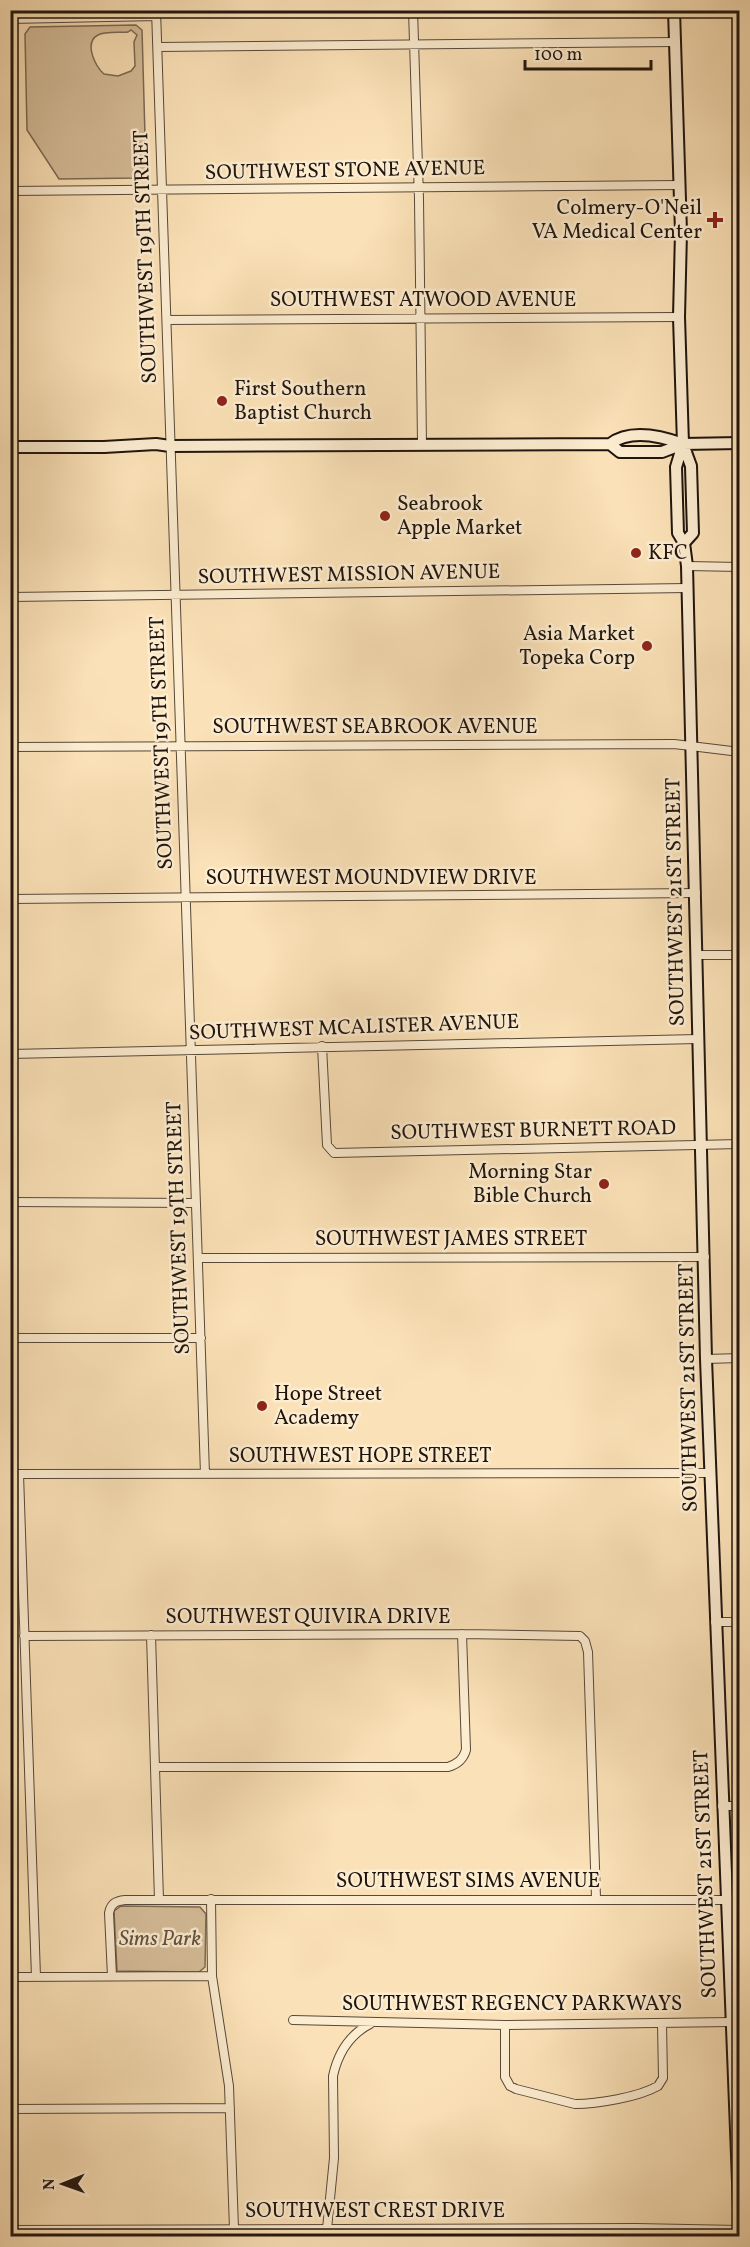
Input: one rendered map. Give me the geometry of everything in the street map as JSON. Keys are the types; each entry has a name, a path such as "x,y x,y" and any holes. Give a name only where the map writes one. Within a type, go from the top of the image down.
{"main road":[{"name":"SOUTHWEST 21ST STREET","path":"674,10 683,444 676,466 678,533 684,543 687,566 706,1359 726,1900 734,1935 731,2022 740,2231"},
{"path":"610,444 620,436 661,436 683,444"},
{"path":"10,447 104,447 156,444 170,446 610,444 620,452 662,452 683,444 740,443"}],"street":[{"path":"412,10 418,188 422,444"},
{"path":"10,19 157,13"},
{"name":"SOUTHWEST 19TH STREET","path":"157,13 205,1474"},
{"path":"158,47 675,42"},
{"name":"SOUTHWEST STONE AVENUE","path":"10,190 679,185"},
{"name":"SOUTHWEST ATWOOD AVENUE","path":"167,320 680,317"},
{"path":"687,566 740,567"},
{"name":"SOUTHWEST MISSION AVENUE","path":"10,597 687,588"},
{"name":"SOUTHWEST SEABROOK AVENUE","path":"10,747 693,745 740,752"},
{"name":"SOUTHWEST MOUNDVIEW DRIVE","path":"10,899 696,893"},
{"path":"697,955 740,955"},
{"name":"SOUTHWEST MCALISTER AVENUE","path":"10,1054 698,1039"},
{"name":"SOUTHWEST BURNETT ROAD","path":"322,1047 329,1149 337,1154 740,1144"},
{"path":"10,1203 196,1203"},
{"name":"SOUTHWEST JAMES STREET","path":"198,1258 705,1257"},
{"path":"10,1338 201,1338"},
{"path":"706,1359 740,1358"},
{"name":"SOUTHWEST HOPE STREET","path":"15,1474 710,1473"},
{"path":"15,1474 24,1636 36,1977"},
{"path":"715,1622 740,1622"},
{"path":"155,1767 448,1767 460,1761 466,1750 462,1634"},
{"path":"151,1635 159,1900"},
{"name":"SOUTHWEST QUIVIRA DRIVE","path":"24,1636 576,1635 585,1641 587,1646 596,1898"},
{"path":"723,1806 740,1806"},
{"name":"SOUTHWEST SIMS AVENUE","path":"112,1977 110,1908 116,1901 596,1898 726,1900"},
{"path":"211,1899 212,1976 229,2086 234,2229"},
{"path":"10,1977 212,1976"},
{"name":"SOUTHWEST REGENCY PARKWAYS","path":"293,2020 505,2025 731,2022"},
{"path":"327,2229 334,2158 334,2070 340,2052 348,2041 372,2023"},
{"path":"505,2025 505,2076 510,2086 575,2104 585,2104 604,2102 658,2086 663,2078 662,2023"},
{"path":"10,2109 230,2108"},
{"name":"SOUTHWEST CREST DRIVE","path":"10,2230 740,2231"}],"green space":[{"path":"136,25 142,30 146,171 137,178 59,179 27,130 25,34 30,27","holes":["131,30 137,35 134,42 135,66 131,71 118,76 104,74 92,55 91,43 94,39 101,34"]},
{"name":"Sims Park","path":"121,1906 200,1907 206,1914 205,1967 199,1972 117,1971 114,1911"}],"place":[{"name":"Colmery-O'Neil VA Medical Center","path":"715,220"},
{"name":"First Southern Baptist Church","path":"222,401"},
{"name":"Seabrook Apple Market","path":"385,516"},
{"name":"KFC","path":"636,553"},
{"name":"Asia Market Topeka Corp","path":"647,646"},
{"name":"Morning Star Bible Church","path":"604,1184"},
{"name":"Hope Street Academy","path":"262,1406"}]}
